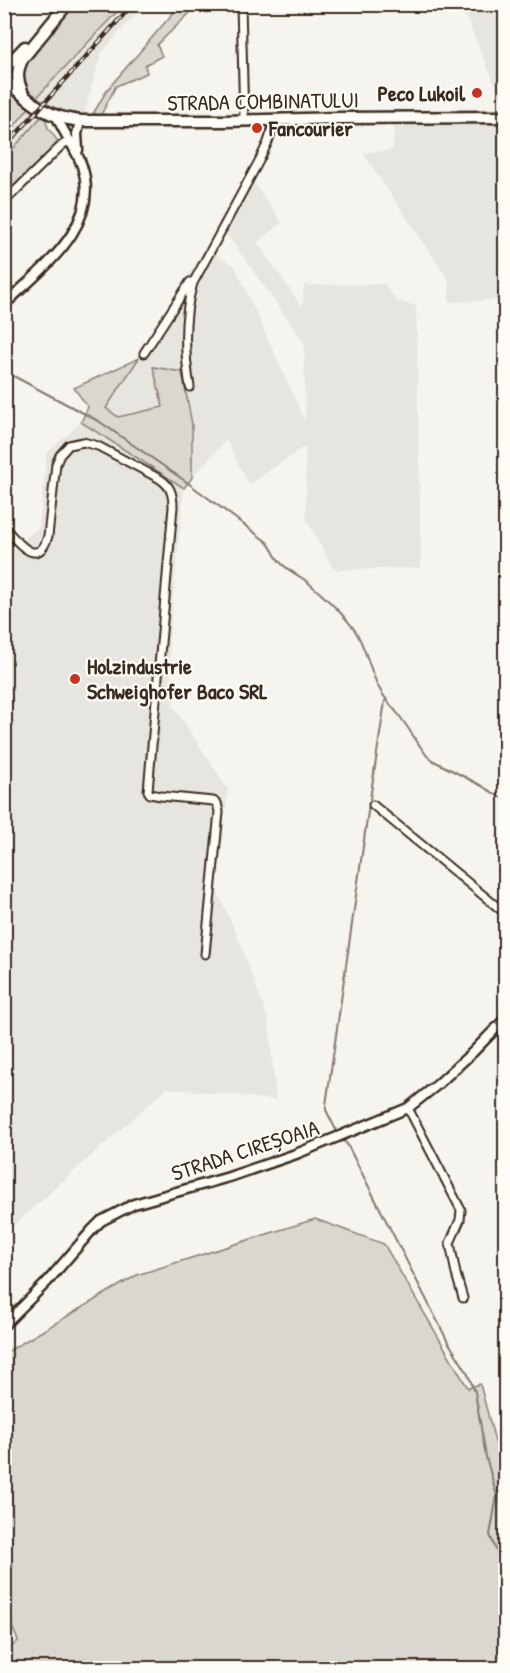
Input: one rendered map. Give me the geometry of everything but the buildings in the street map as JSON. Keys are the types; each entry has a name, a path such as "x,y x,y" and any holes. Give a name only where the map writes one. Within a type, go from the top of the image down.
{"main road":[{"path":"4,69 65,4"},
{"path":"25,97 17,78 18,68 23,58 65,4"},
{"name":"STRADA COMBINATULUI","path":"4,78 42,110 57,117 80,121 506,117"},
{"path":"4,90 12,90 25,97"}],"street":[{"path":"241,4 244,121"},
{"name":"STRADA COMBINATULUI","path":"4,305 68,241 81,220 86,205 84,173 78,155 57,117"},
{"path":"144,353 197,273 231,215 268,142 275,120"},
{"path":"78,155 77,134 80,121"},
{"path":"4,202 70,140"},
{"path":"190,387 185,351 186,326 190,293 197,273"},
{"path":"4,526 28,551 35,552 44,547 48,536 57,461 63,449 76,442 91,443 107,450 168,485 173,507 148,791 150,794 161,796 213,801 219,806 205,954"},
{"path":"373,805 506,914"},
{"name":"STRADA CIREȘOAIA","path":"4,1325 47,1282 92,1230 114,1213 134,1204 205,1182 230,1177 296,1154 408,1108 474,1052 506,1018"},
{"path":"408,1108 461,1210 460,1220 450,1243 463,1298"}],"shaded area":[{"path":"58,5 123,5 39,95 5,138 4,74"},
{"path":"123,5 143,5 101,54 84,115 63,113 40,118 5,158 5,138 39,95"},
{"path":"180,5 198,5 157,45 162,56 145,65 147,73 116,86 101,115 93,114 107,90"},
{"path":"461,5 505,5 505,108"},
{"path":"505,108 505,300 449,302 449,281 363,153 393,150 394,125 458,121 458,109"},
{"path":"45,117 48,128 60,144 47,154 5,198 5,158 40,118"},
{"path":"253,182 282,222 257,242 302,307 304,285 384,284 397,301 416,306 421,568 334,570 306,519 305,446 249,485 226,440 192,478 192,424 153,367 164,407 118,417 106,408 205,248 235,266 305,421 304,342 218,222"},
{"path":"139,358 106,408 118,417 163,407 153,367 182,372 192,424 192,478 184,488 81,422 88,407 74,388"},
{"path":"81,422 184,488 169,638 173,706 228,789 217,890 243,950 269,1023 276,1100 167,1088 5,1233 4,542 10,550 39,527 47,453"},
{"path":"315,1219 384,1244 468,1388 480,1384 500,1460 499,1489 503,1533 506,1538 505,1668 5,1668 5,1652 18,1641 4,1606 5,1353 137,1275"}],"waterway":[{"path":"4,371 100,422 188,483 267,542 280,562 325,597 354,629 362,643 381,692 427,756 506,801"},
{"path":"370,799 385,701"},
{"path":"338,1134 326,1110 326,1105 369,805"},
{"path":"342,1140 347,1144 447,1340 467,1372 475,1392 486,1457 497,1496 490,1535 506,1568"}],"railway":[{"path":"4,148 133,4"}],"place":[{"name":"Peco Lukoil","path":"477,93"},
{"name":"Fancourier","path":"257,128"},
{"name":"Holzindustrie Schweighofer Baco SRL","path":"75,679"}]}
